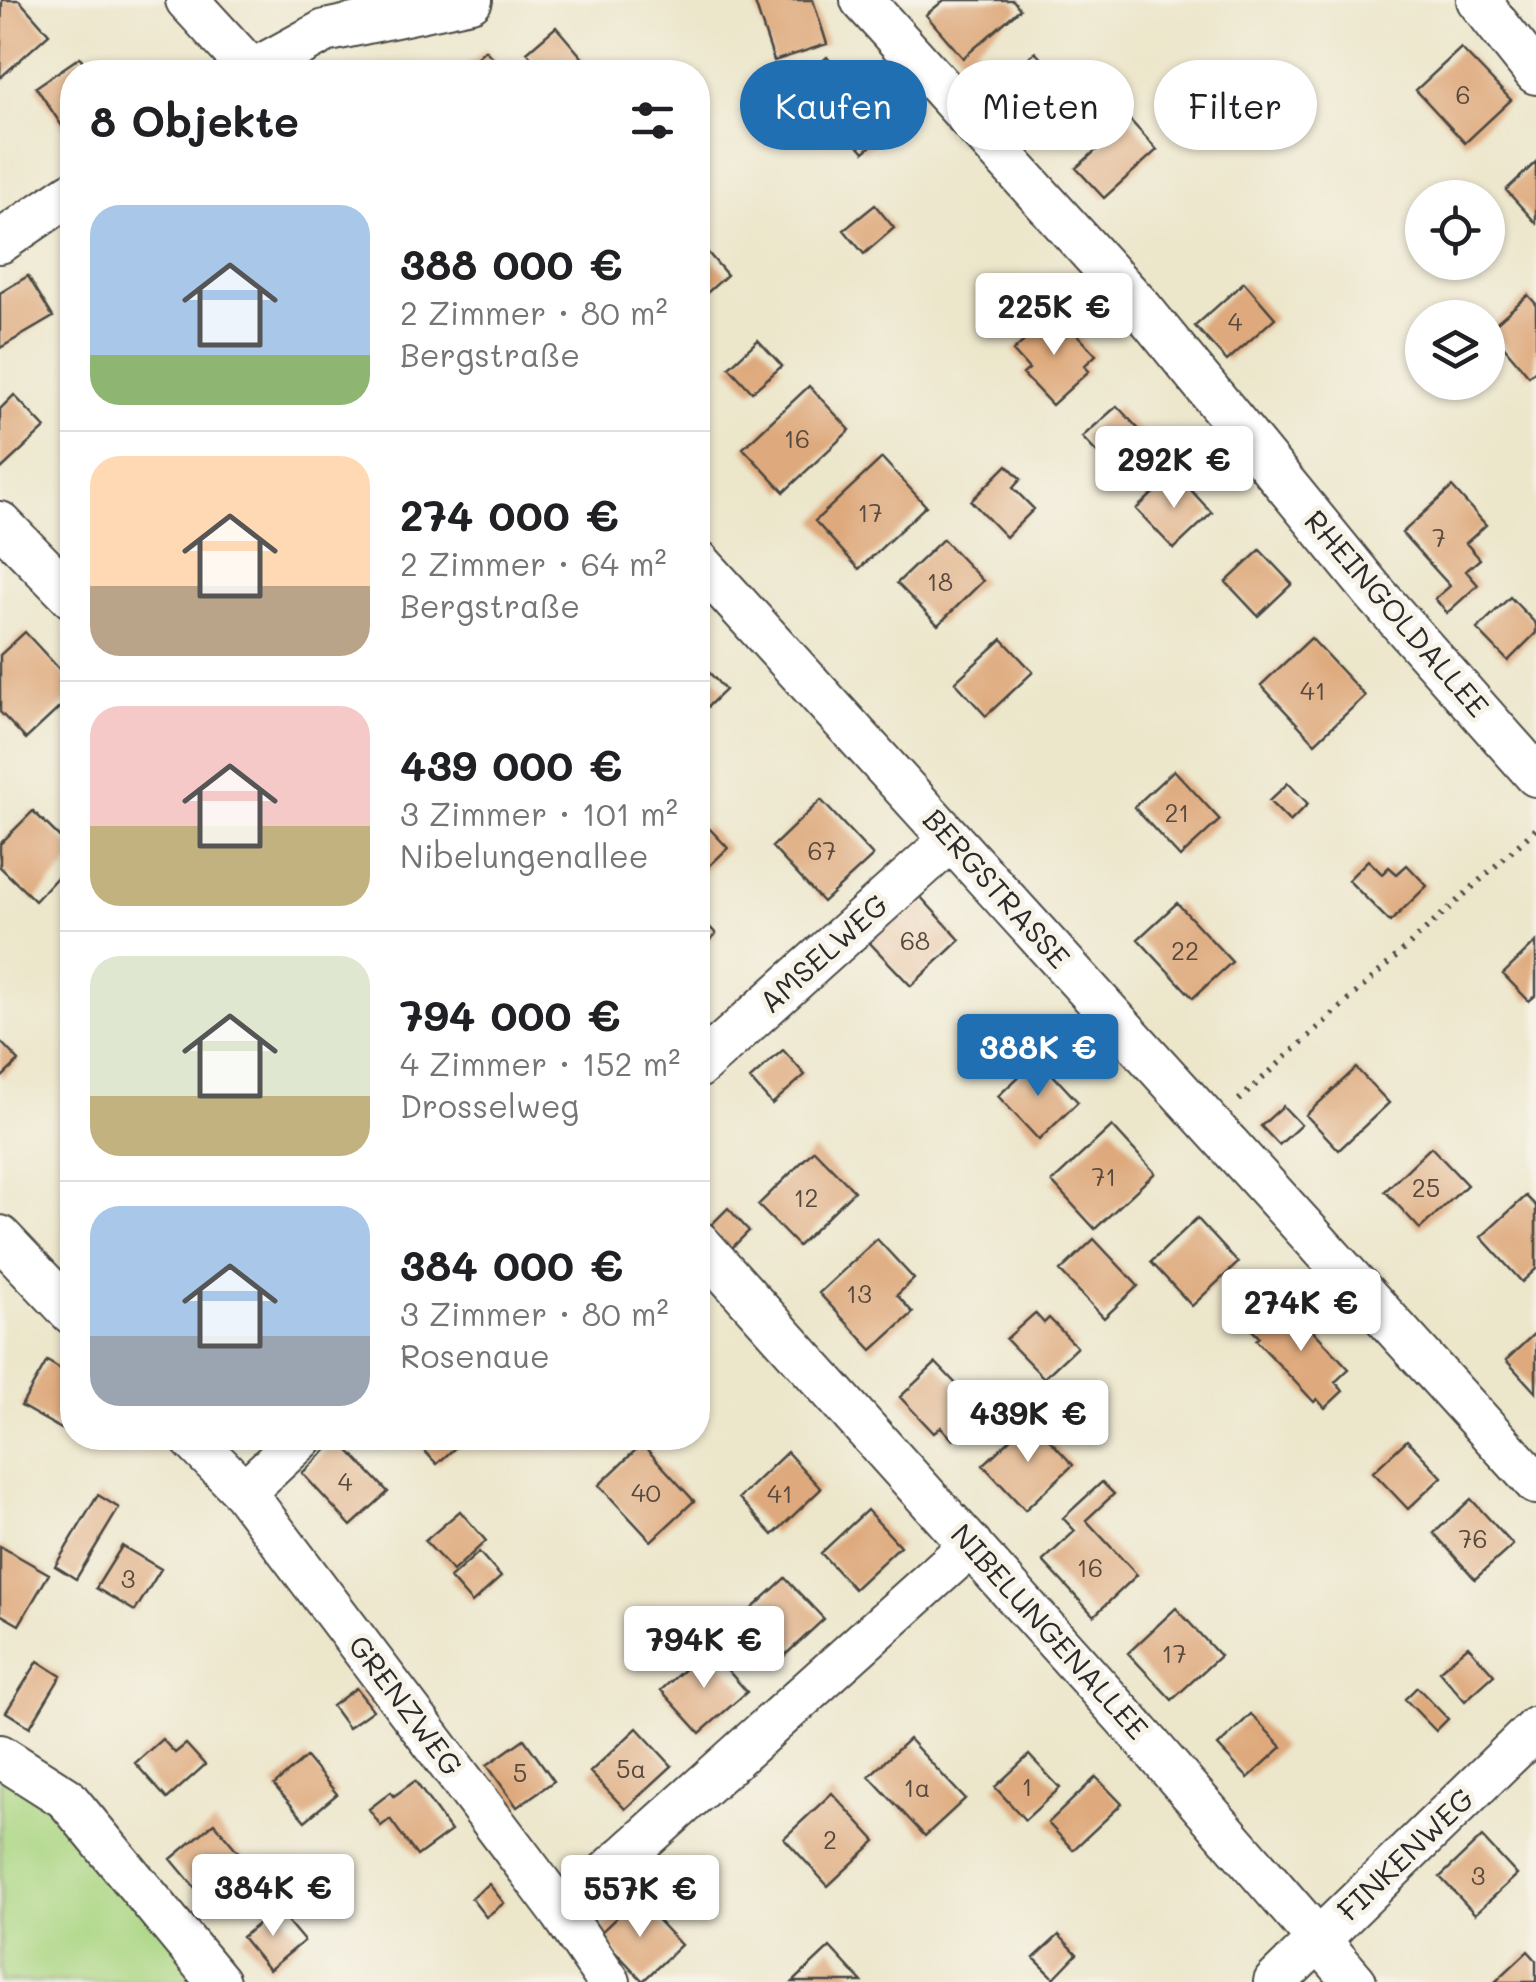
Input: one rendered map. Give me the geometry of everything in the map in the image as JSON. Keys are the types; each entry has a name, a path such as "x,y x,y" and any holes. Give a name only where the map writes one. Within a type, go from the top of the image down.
{"street":[{"path":"187,0 241,60"},
{"path":"273,60 325,31 470,0"},
{"name":"RHEINGOLDALLEE","path":"862,0 1142,309 1373,592 1536,775"},
{"path":"1478,0 1536,74"},
{"path":"0,242 60,201"},
{"path":"0,523 60,585"},
{"name":"BERGSTRASSE","path":"710,574 1536,1483"},
{"name":"AMSELWEG","path":"710,1056 952,840"},
{"path":"0,1237 60,1300"},
{"name":"NIBELUNGENALLEE","path":"710,1255 971,1544 1355,1982"},
{"name":"GRENZWEG","path":"203,1450 244,1492 562,1913 608,1982"},
{"path":"244,1492 289,1450"},
{"path":"562,1913 971,1544"},
{"name":"FINKENWEG","path":"1276,1982 1536,1728"},
{"path":"0,1756 66,1798 218,1982"}],"path":[{"path":"1212,1124 1536,830"}],"green space":[{"path":"0,1756 218,1982 0,1982"}],"building":[{"path":"2,0 19,0 49,34 0,78"},
{"path":"813,0 827,44 774,60 755,3"},
{"path":"944,0 1013,0 1020,9 963,58 926,15"},
{"path":"556,27 584,60 534,60 527,52"},
{"path":"1461,48 1511,100 1465,143 1416,90"},
{"path":"485,50 495,60 474,60"},
{"path":"1035,52 1042,60 1026,60"},
{"path":"60,71 60,123 36,87"},
{"path":"1134,124 1157,150 1104,198 1076,168 1096,150 1134,150"},
{"path":"1536,162 1536,223 1506,190"},
{"path":"875,205 894,228 864,254 844,230"},
{"path":"710,255 727,275 710,290"},
{"path":"28,276 53,317 0,348 0,293"},
{"path":"1244,282 1275,318 1227,361 1195,326"},
{"path":"1528,295 1536,304 1536,370 1529,376 1505,348 1505,315"},
{"path":"1056,312 1096,355 1084,366 1089,371 1052,405 1023,374 1029,369 1013,351"},
{"path":"758,340 782,366 752,392 729,367"},
{"path":"809,386 850,430 784,492 743,448"},
{"path":"14,395 45,428 0,470 0,409"},
{"path":"1117,406 1149,440 1115,472 1082,437"},
{"path":"882,458 926,506 859,569 815,521"},
{"path":"1007,465 1021,479 1013,488 1034,509 1006,537 971,501"},
{"path":"1175,473 1212,513 1174,549 1136,509"},
{"path":"1452,487 1486,525 1466,543 1480,559 1466,571 1478,585 1447,613 1435,599 1450,586 1402,533"},
{"path":"943,539 983,581 938,625 897,583"},
{"path":"1260,550 1292,584 1258,616 1226,582"},
{"path":"1510,597 1536,624 1536,633 1508,661 1477,629"},
{"path":"25,632 60,670 60,707 26,739 0,712 0,655"},
{"path":"1311,638 1365,696 1315,743 1261,685"},
{"path":"1002,639 1033,672 986,716 955,682"},
{"path":"710,673 725,690 710,704"},
{"path":"1174,770 1220,820 1180,857 1134,807"},
{"path":"1288,783 1308,804 1290,822 1269,801"},
{"path":"821,800 873,856 823,902 772,847"},
{"path":"33,811 60,837 60,874 35,901 0,867 0,844"},
{"path":"710,829 728,848 710,865"},
{"path":"1368,860 1382,874 1389,867 1397,874 1407,865 1427,886 1390,922 1348,880"},
{"path":"919,895 960,940 911,986 869,942"},
{"path":"1177,903 1232,962 1193,998 1138,939"},
{"path":"1536,942 1536,995 1529,1001 1503,974"},
{"path":"0,1041 19,1061 0,1079"},
{"path":"783,1050 805,1075 772,1104 750,1079"},
{"path":"1038,1059 1078,1102 1039,1140 998,1096"},
{"path":"1356,1068 1389,1103 1339,1150 1306,1115"},
{"path":"1283,1106 1301,1125 1279,1145 1261,1126"},
{"path":"1112,1126 1155,1173 1095,1229 1052,1182"},
{"path":"1431,1147 1467,1185 1420,1229 1385,1191"},
{"path":"814,1150 854,1191 798,1246 758,1205"},
{"path":"1526,1196 1536,1206 1536,1269 1522,1282 1481,1237"},
{"path":"728,1208 749,1231 730,1250 710,1226"},
{"path":"1197,1218 1238,1263 1192,1306 1151,1262"},
{"path":"877,1239 914,1279 897,1295 913,1313 872,1350 819,1293"},
{"path":"1094,1239 1138,1286 1104,1318 1060,1271"},
{"path":"1270,1307 1279,1317 1291,1307 1349,1369 1335,1382 1343,1391 1325,1408 1317,1399 1314,1402 1256,1340 1259,1337 1248,1326"},
{"path":"1035,1313 1044,1323 1049,1318 1077,1347 1044,1378 1006,1339"},
{"path":"1536,1332 1536,1393 1506,1360"},
{"path":"47,1361 60,1369 60,1428 21,1406"},
{"path":"936,1363 983,1412 953,1440 941,1427 934,1433 900,1397"},
{"path":"1031,1420 1073,1465 1025,1510 983,1465"},
{"path":"1407,1440 1442,1477 1408,1509 1373,1472"},
{"path":"326,1450 348,1450 388,1492 351,1526 302,1473"},
{"path":"424,1450 453,1450 437,1464"},
{"path":"636,1450 647,1450 694,1501 651,1541 599,1485"},
{"path":"787,1452 821,1489 773,1535 739,1498"},
{"path":"1102,1482 1114,1494 1086,1520 1137,1575 1094,1616 1043,1561 1075,1531 1063,1518"},
{"path":"98,1495 119,1508 76,1579 55,1566"},
{"path":"1471,1499 1513,1545 1475,1579 1434,1533"},
{"path":"867,1510 900,1546 854,1589 821,1553"},
{"path":"460,1511 486,1541 453,1571 425,1541"},
{"path":"0,1546 49,1574 19,1625 0,1614"},
{"path":"122,1546 161,1569 135,1611 96,1588"},
{"path":"479,1552 501,1577 472,1603 450,1578"},
{"path":"785,1578 824,1619 781,1659 742,1618"},
{"path":"1176,1608 1220,1656 1172,1700 1128,1653"},
{"path":"1468,1646 1494,1675 1465,1701 1439,1671"},
{"path":"708,1648 747,1692 700,1733 661,1690"},
{"path":"38,1661 61,1676 30,1727 6,1712"},
{"path":"1417,1687 1448,1719 1436,1731 1405,1699"},
{"path":"356,1688 373,1710 348,1728 332,1706"},
{"path":"1251,1714 1282,1747 1248,1778 1218,1746"},
{"path":"637,1728 672,1766 625,1809 590,1772"},
{"path":"162,1739 175,1753 186,1744 205,1765 167,1799 135,1763"},
{"path":"524,1739 554,1781 517,1807 487,1765"},
{"path":"909,1739 965,1799 925,1836 869,1776"},
{"path":"1029,1755 1060,1788 1025,1820 995,1787"},
{"path":"306,1757 337,1794 305,1821 274,1785"},
{"path":"1096,1777 1122,1804 1073,1850 1048,1823"},
{"path":"415,1781 451,1831 417,1856 390,1819 381,1826 369,1809 391,1792 394,1796"},
{"path":"832,1793 876,1841 828,1886 784,1838"},
{"path":"214,1823 250,1866 207,1902 171,1859"},
{"path":"1482,1837 1517,1875 1475,1914 1440,1877"},
{"path":"489,1884 504,1903 486,1917 471,1898"},
{"path":"637,1898 681,1945 643,1981 599,1934"},
{"path":"277,1909 304,1941 269,1970 242,1937"},
{"path":"1059,1935 1077,1954 1054,1978 1034,1958"},
{"path":"830,1947 862,1982 793,1982"},
{"path":"1528,1951 1536,1960 1536,1982 1495,1982"}]}
